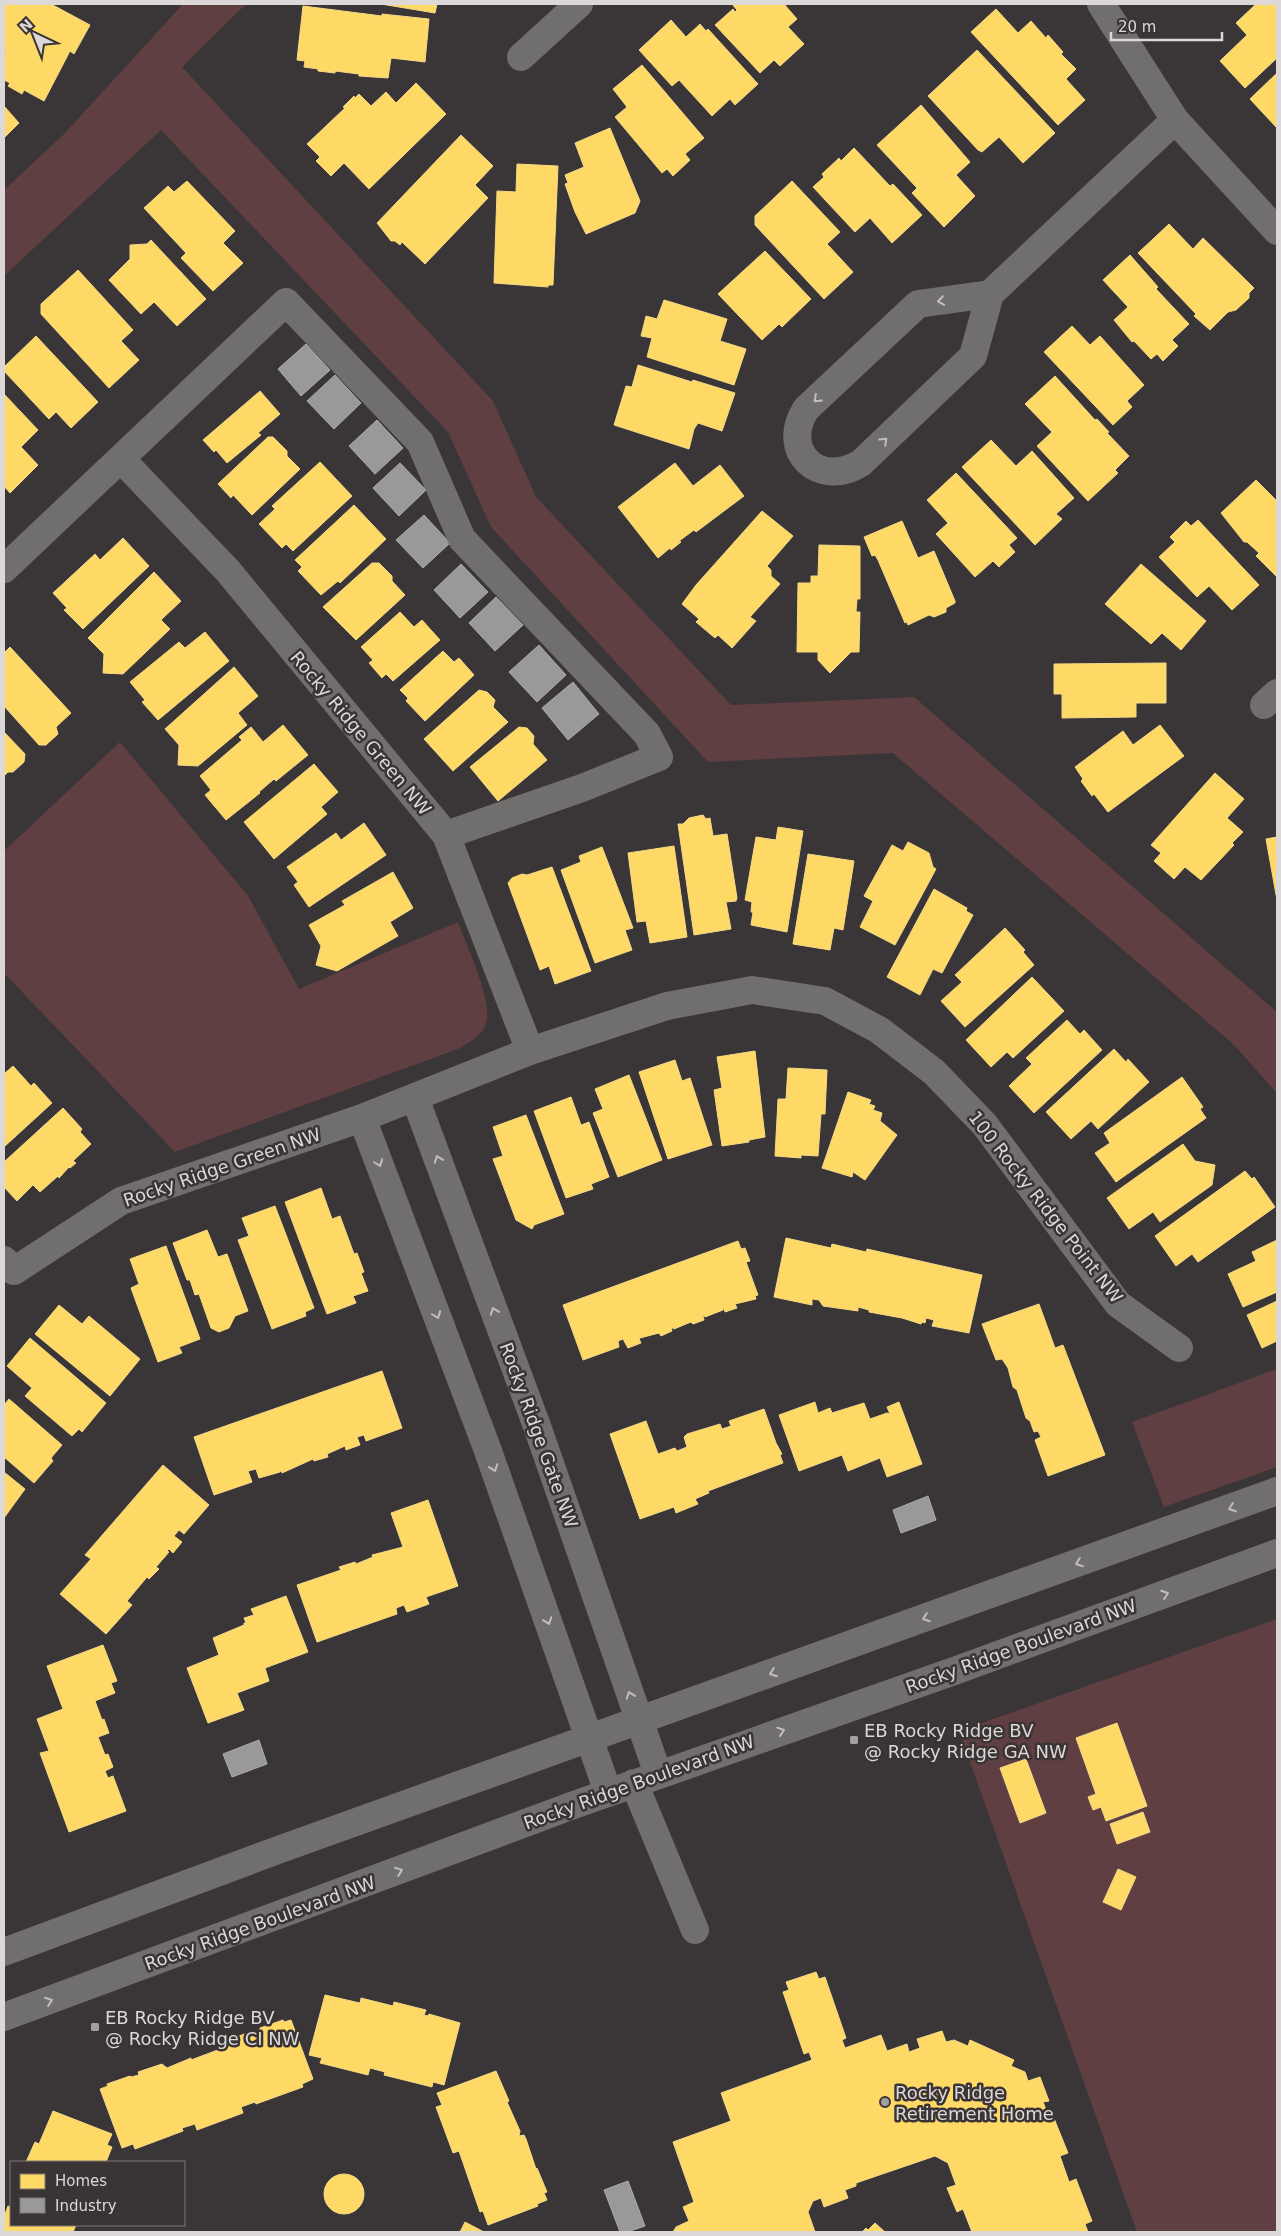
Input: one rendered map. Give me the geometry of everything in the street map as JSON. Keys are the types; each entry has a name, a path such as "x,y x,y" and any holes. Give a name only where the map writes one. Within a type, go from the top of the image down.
{"street":[{"path":"521,57 580,4"},
{"path":"1101,4 1175,120 1277,231"},
{"path":"990,294 918,304 806,409 799,420 796,432 798,445 803,456 818,468 836,473 850,470 861,463 973,356 990,294 1175,120"},
{"path":"4,569 286,302 420,442 462,539 647,734 659,757 582,788 446,835"},
{"name":"Rocky Ridge Green NW","path":"121,459 228,571 446,835 530,1051"},
{"name":"100 Rocky Ridge Point NW","path":"415,1098 530,1051 668,1006 752,990 825,1001 879,1030 934,1072 986,1125 1118,1304 1179,1348"},
{"name":"Rocky Ridge Green NW","path":"7,1271 121,1201 415,1098"},
{"name":"Rocky Ridge Gate NW","path":"415,1098 538,1429 639,1721 646,1779 694,1930"},
{"path":"362,1118 487,1448 608,1792"},
{"path":"4,1952 278,1850 1277,1491"},
{"name":"Rocky Ridge Boulevard NW","path":"4,2018 608,1792 947,1673 1277,1553"}],"shaded area":[{"path":"183,4 246,4 182,67 493,401 536,497 731,705 914,697 1277,1012 1277,1093 1234,1045 893,753 708,762 491,527 448,432 161,130 4,276 4,190 64,134"},
{"path":"120,742 248,896 299,989 458,922 482,984 485,998 487,1019 480,1033 458,1049 175,1152 4,973 4,851"},
{"path":"1277,1369 1277,1467 1164,1507 1132,1422"},
{"path":"1277,1619 1277,2232 1137,2232 959,1731"}],"building: Homes":[{"path":"4,4 51,4 90,25 74,54 70,51 44,101 24,90 22,94 8,86 10,83 4,80 4,58 6,53 4,51"},
{"path":"381,4 437,4 435,13"},
{"path":"732,4 784,4 797,19 788,27 804,44 780,66 774,60 760,73 715,25 733,9 735,12 737,10"},
{"path":"1256,4 1277,4 1277,58 1245,88 1220,61 1247,35 1236,23"},
{"path":"303,6 382,16 382,14 429,19 425,62 391,58 388,78 359,76 359,74 335,71 335,73 318,71 318,69 304,67 305,61 297,60"},
{"path":"996,9 1018,33 1031,21 1046,38 1048,35 1063,52 1061,54 1076,69 1066,79 1085,100 1058,125 971,32"},
{"path":"671,20 686,37 700,24 706,31 708,29 758,84 735,105 730,99 712,116 679,80 672,86 639,50"},
{"path":"977,50 1055,133 1023,163 999,137 982,152 978,150 928,96"},
{"path":"642,65 704,138 685,154 690,160 673,176 667,169 662,173 615,117 627,107 613,89"},
{"path":"1277,73 1277,125 1276,127 1250,99"},
{"path":"416,83 446,114 369,189 344,163 331,176 316,161 320,157 307,144 345,108 343,107 354,96 355,98 359,94 371,106 386,92 396,103"},
{"path":"921,105 970,162 956,175 975,196 944,227 912,193 917,188 877,145"},
{"path":"4,106 19,123 4,138"},
{"path":"610,128 640,201 635,213 586,234 575,212 565,184 568,183 565,175 584,167 575,143"},
{"path":"461,135 493,166 475,185 488,198 425,264 402,242 400,245 395,241 391,241 377,223"},
{"path":"854,148 890,186 893,184 922,215 892,243 870,218 855,232 813,187 824,177 822,174 839,158 841,161"},
{"path":"517,164 558,166 553,285 548,285 548,287 494,283 497,191 516,192"},
{"path":"187,181 235,231 223,243 243,263 213,291 181,258 186,253 144,208 168,186 174,192"},
{"path":"792,181 840,232 827,244 853,272 824,299 755,225 755,216"},
{"path":"1169,224 1193,249 1203,238 1254,288 1249,293 1249,298 1236,310 1228,312 1210,330 1194,316 1196,314 1138,253"},
{"path":"151,240 206,299 177,326 154,302 141,314 109,280 130,259 130,245 147,244"},
{"path":"765,251 811,299 782,327 779,324 762,340 718,294"},
{"path":"1130,255 1158,287 1156,289 1189,324 1172,340 1178,346 1163,361 1157,354 1151,359 1134,341 1132,342 1114,320 1128,307 1103,280"},
{"path":"78,270 133,330 121,341 139,360 109,388 41,314 41,304"},
{"path":"664,300 727,319 720,341 746,349 734,385 647,357 652,338 641,336 646,316 657,319"},
{"path":"1072,326 1090,345 1100,336 1144,385 1127,401 1132,407 1113,425 1044,352"},
{"path":"36,336 98,402 71,428 56,412 49,419 4,371 4,367"},
{"path":"638,365 735,393 722,431 698,423 694,429 689,449 614,425 626,386 632,387"},
{"path":"1055,376 1095,420 1097,419 1109,432 1107,433 1129,456 1115,470 1118,473 1088,501 1037,446 1052,432 1025,404"},
{"path":"260,391 280,414 258,433 261,435 227,463 216,450 214,452 203,440"},
{"path":"4,394 38,430 21,447 38,465 10,493 4,486"},
{"path":"268,437 273,437 287,451 287,456 300,469 252,515 233,495 231,498 218,484"},
{"path":"991,440 1016,466 1032,451 1074,498 1056,514 1062,519 1035,545 962,467"},
{"path":"320,462 352,496 293,551 286,544 282,548 259,524 275,509 272,506"},
{"path":"675,463 693,486 720,465 744,496 696,532 694,530 679,541 681,542 671,550 670,548 658,558 618,507"},
{"path":"956,473 1017,538 1009,545 1015,552 999,567 993,561 975,577 936,534 948,523 927,500"},
{"path":"1256,480 1277,501 1277,577 1256,556 1259,553 1247,542 1244,542 1221,513"},
{"path":"354,505 386,539 340,583 338,581 321,595 298,571 302,567 295,560"},
{"path":"762,511 793,536 767,566 771,570 771,576 780,584 750,617 756,621 732,648 718,635 715,638 696,622 699,619 682,604 696,585"},
{"path":"1198,520 1259,585 1232,610 1209,586 1197,597 1159,557 1175,542 1170,537 1186,521 1191,526"},
{"path":"902,521 918,558 934,551 955,601 955,603 946,608 946,612 934,617 929,615 908,625 907,622 905,623 878,560 875,555 872,556 864,537"},
{"path":"123,538 149,566 83,629 64,610 67,608 53,593 95,554 100,560"},
{"path":"819,545 860,546 860,599 857,599 856,612 860,612 859,652 851,652 830,673 818,660 818,652 797,652 798,583 811,583 811,576 818,576"},
{"path":"372,563 379,563 392,576 392,581 405,595 356,640 323,607"},
{"path":"1141,564 1206,621 1181,650 1162,633 1151,644 1105,604"},
{"path":"154,572 181,601 161,620 170,629 123,674 103,673 104,654 88,638"},
{"path":"400,612 414,627 422,620 440,640 393,681 386,674 382,678 369,663 373,660 361,647"},
{"path":"205,632 229,661 158,720 142,702 145,700 130,682 179,642 185,648"},
{"path":"10,647 71,713 56,727 58,734 46,745 39,745 4,706 4,653"},
{"path":"443,651 454,662 459,658 474,675 425,721 406,701 408,698 400,690"},
{"path":"1166,663 1166,703 1136,703 1136,717 1062,718 1062,694 1054,694 1054,664"},
{"path":"234,667 258,696 238,713 247,725 198,766 178,765 179,745 165,729"},
{"path":"479,690 487,692 495,700 493,707 508,722 453,771 424,739"},
{"path":"283,725 308,755 276,781 274,779 260,793 226,820 205,795 211,790 200,776 242,740 239,737 251,727 263,742"},
{"path":"1160,725 1184,756 1108,812 1094,794 1092,796 1081,781 1083,779 1075,767 1123,731 1133,745"},
{"path":"519,727 527,728 534,736 533,744 547,760 498,801 470,767"},
{"path":"4,732 25,754 24,762 13,772 8,772 4,776"},
{"path":"314,764 338,792 321,807 327,814 274,859 244,822"},
{"path":"1215,773 1244,799 1227,818 1243,832 1232,843 1234,845 1201,880 1185,867 1174,879 1154,861 1161,853 1151,845"},
{"path":"703,815 706,819 710,818 713,836 727,834 737,898 736,901 726,902 731,929 694,935 678,824 683,824 689,818"},
{"path":"364,823 386,855 309,907 294,885 298,882 287,867 336,833 341,840"},
{"path":"778,827 803,831 787,932 751,925 752,902 745,900 756,837 776,840"},
{"path":"1277,837 1277,900 1266,839"},
{"path":"908,842 929,853 933,867 936,869 895,945 860,927 873,901 864,896 892,845 903,851"},
{"path":"674,846 687,937 650,943 646,921 637,922 628,853"},
{"path":"602,847 633,928 625,930 632,950 595,963 561,870 581,862 579,856"},
{"path":"808,854 854,861 843,930 834,928 830,950 793,944"},
{"path":"552,867 591,971 555,984 549,966 540,970 508,883 512,878 522,874 527,875"},
{"path":"393,872 413,908 390,922 398,936 337,971 316,965 321,946 309,925 345,905 342,901"},
{"path":"934,889 967,908 966,911 973,915 942,973 933,969 920,995 887,977"},
{"path":"1005,928 1025,950 1023,952 1034,965 965,1027 941,1001 962,982 955,975"},
{"path":"1032,977 1064,1011 1013,1058 1007,1052 991,1067 966,1040"},
{"path":"1067,1020 1080,1034 1084,1030 1102,1050 1034,1113 1009,1086 1032,1064 1026,1058"},
{"path":"1114,1049 1126,1062 1128,1059 1149,1082 1098,1129 1091,1121 1071,1139 1046,1112"},
{"path":"755,1051 765,1137 749,1140 749,1142 722,1146 714,1090 722,1088 717,1057"},
{"path":"675,1060 682,1081 690,1078 712,1145 668,1159 639,1072"},
{"path":"13,1066 31,1086 34,1083 52,1103 4,1147 4,1074"},
{"path":"788,1068 827,1070 825,1114 821,1114 818,1156 801,1155 801,1158 775,1156 778,1099 786,1099"},
{"path":"629,1075 662,1160 618,1177 593,1113 603,1109 595,1089"},
{"path":"1182,1077 1203,1107 1200,1109 1206,1118 1116,1182 1095,1153 1110,1143 1104,1133"},
{"path":"848,1092 871,1100 869,1104 875,1106 873,1110 882,1113 880,1121 897,1135 865,1180 853,1172 852,1177 822,1168"},
{"path":"571,1097 581,1125 589,1122 609,1177 591,1184 593,1189 566,1198 534,1111"},
{"path":"63,1108 82,1129 80,1132 91,1144 73,1161 76,1163 69,1167 59,1178 58,1176 40,1192 33,1185 17,1201 4,1187 4,1162"},
{"path":"526,1115 564,1214 534,1225 532,1229 516,1220 493,1159 503,1156 493,1127"},
{"path":"1183,1144 1195,1161 1215,1165 1212,1185 1160,1222 1153,1212 1129,1229 1107,1198"},
{"path":"1245,1171 1252,1179 1254,1177 1275,1207 1198,1262 1192,1254 1176,1266 1155,1236"},
{"path":"321,1188 332,1219 340,1216 354,1254 357,1253 364,1272 361,1273 368,1291 353,1296 356,1303 327,1314 285,1202"},
{"path":"275,1206 314,1308 305,1312 306,1316 272,1329 238,1240 249,1236 242,1218"},
{"path":"207,1230 218,1257 227,1254 248,1311 235,1316 229,1328 219,1332 211,1328 199,1294 195,1295 190,1280 187,1280 173,1243"},
{"path":"786,1238 831,1248 832,1244 866,1252 867,1249 982,1275 969,1333 932,1326 934,1320 926,1318 925,1323 922,1322 921,1324 902,1318 869,1312 869,1310 858,1307 858,1311 823,1306 819,1300 812,1299 812,1305 774,1297"},
{"path":"1277,1240 1277,1292 1243,1307 1228,1274 1256,1261 1252,1252"},
{"path":"738,1241 741,1249 745,1248 750,1261 746,1262 758,1295 755,1296 756,1299 735,1304 737,1308 725,1312 724,1308 705,1317 704,1315 704,1320 693,1324 691,1322 674,1329 671,1327 672,1331 661,1336 659,1333 640,1338 641,1343 628,1348 623,1339 618,1341 619,1347 583,1360 563,1305"},
{"path":"166,1246 200,1339 179,1347 182,1353 158,1362 131,1288 139,1284 130,1259"},
{"path":"1277,1301 1277,1341 1262,1348 1247,1315"},
{"path":"1039,1304 1055,1348 1063,1345 1105,1455 1048,1476 1035,1440 1041,1437 1038,1431 1034,1432 1030,1421 1026,1418 1017,1390 1013,1387 1008,1368 1002,1359 996,1360 982,1324"},
{"path":"59,1305 82,1324 89,1316 140,1359 110,1396 35,1334"},
{"path":"30,1338 106,1403 82,1432 79,1429 72,1436 25,1396 32,1388 7,1366"},
{"path":"382,1371 402,1428 366,1441 364,1435 357,1437 360,1445 346,1450 345,1446 327,1454 328,1457 314,1461 313,1459 282,1473 281,1470 280,1472 259,1478 256,1469 248,1471 252,1482 214,1495 194,1437"},
{"path":"9,1399 62,1445 51,1458 53,1461 34,1483 4,1457 4,1405"},
{"path":"815,1402 818,1413 830,1408 832,1413 864,1403 870,1419 887,1413 890,1414 887,1407 899,1402 922,1464 887,1477 880,1458 848,1471 842,1455 799,1471 779,1415"},
{"path":"764,1409 782,1454 780,1455 783,1463 708,1491 709,1493 695,1499 698,1504 676,1513 674,1507 640,1519 610,1434 646,1421 658,1454 675,1448 677,1451 687,1447 684,1437 687,1434 720,1424 722,1429 731,1426 729,1421"},
{"path":"163,1465 209,1505 184,1534 179,1530 174,1536 182,1542 173,1553 169,1549 167,1551 169,1552 156,1567 159,1569 149,1579 147,1577 127,1601 132,1605 106,1634 60,1594 91,1559 85,1555"},
{"path":"4,1472 25,1489 4,1518"},
{"path":"428,1500 458,1586 426,1597 429,1604 407,1612 404,1605 396,1608 397,1614 317,1642 297,1585 341,1570 339,1567 355,1562 356,1564 373,1557 372,1555 403,1547 391,1513"},
{"path":"286,1596 308,1652 265,1668 269,1681 237,1693 244,1710 208,1723 187,1668 219,1655 213,1638 244,1625 246,1623 244,1618 254,1615 251,1609"},
{"path":"103,1645 117,1681 111,1683 115,1693 95,1701 109,1733 98,1737 105,1755 108,1754 113,1767 105,1771 108,1778 113,1776 126,1811 69,1832 40,1753 49,1751 37,1719 63,1709 47,1666"},
{"path":"1117,1723 1147,1806 1106,1821 1101,1807 1093,1810 1088,1797 1096,1794 1076,1738"},
{"path":"1026,1759 1046,1813 1020,1823 1000,1768"},
{"path":"1143,1812 1150,1832 1117,1844 1110,1824"},
{"path":"1118,1869 1136,1877 1121,1910 1103,1902"},
{"name":"Rocky Ridge Retirement Home","path":"816,1972 819,1979 825,1977 846,2038 842,2040 845,2048 881,2035 887,2051 907,2044 909,2052 920,2048 917,2039 942,2031 946,2042 954,2040 968,2046 970,2040 1014,2060 1011,2066 1025,2072 1028,2081 1040,2077 1049,2101 1043,2102 1047,2112 1051,2111 1068,2153 1060,2156 1069,2182 1076,2179 1092,2221 1085,2224 1088,2232 972,2232 963,2209 957,2212 947,2188 956,2185 948,2163 935,2156 856,2183 856,2186 845,2190 848,2198 824,2207 821,2198 813,2201 808,2212 815,2232 673,2232 676,2227 689,2221 683,2207 694,2202 673,2142 731,2121 721,2093 812,2060 809,2052 804,2054 783,1992 789,1990 786,1982"},
{"path":"325,1995 360,2003 361,1998 393,2006 394,2002 426,2010 424,2015 428,2016 429,2014 460,2023 444,2085 433,2082 432,2087 384,2075 385,2072 370,2068 368,2075 320,2063 322,2058 309,2055"},
{"path":"283,2020 284,2022 291,2020 313,2079 302,2084 303,2087 256,2104 255,2102 241,2107 243,2113 197,2130 195,2124 182,2128 183,2131 135,2149 133,2144 122,2148 100,2089 108,2086 107,2084 139,2075 138,2072 162,2064 167,2068 191,2058 191,2060 227,2047 225,2044 229,2040 252,2031 253,2033 260,2031 260,2028"},
{"path":"496,2071 520,2131 519,2136 524,2135 526,2139 536,2169 547,2192 544,2193 547,2200 537,2204 538,2206 488,2225 483,2211 480,2212 459,2151 453,2153 436,2107 442,2105 437,2093"},
{"path":"53,2111 112,2134 107,2145 112,2147 106,2161 26,2161 35,2142 39,2144"},
{"path":"348,2174 355,2177 361,2183 364,2194 363,2202 355,2211 348,2214 340,2214 333,2211 325,2202 324,2190 327,2183 336,2175"},
{"path":"8,2206 10,2207 10,2226 76,2226 73,2232 4,2232 4,2217"},
{"path":"465,2222 484,2232 460,2232"},
{"path":"875,2223 885,2232 862,2232 866,2228 868,2230"}],"building: Industry":[{"path":"306,344 330,370 301,396 278,369"},
{"path":"335,375 361,403 334,429 307,401"},
{"path":"377,420 403,448 375,474 349,446"},
{"path":"400,463 426,490 399,516 373,488"},
{"path":"424,515 450,543 423,568 396,540"},
{"path":"461,564 488,592 460,618 434,590"},
{"path":"496,597 523,625 495,651 469,623"},
{"path":"539,645 566,675 537,702 509,672"},
{"path":"573,682 599,714 568,740 542,708"},
{"path":"928,1496 936,1520 901,1533 893,1510"},
{"path":"259,1740 267,1764 232,1777 223,1754"},
{"path":"628,2181 645,2226 627,2232 620,2232 604,2190"}],"place":[{"name":"EB Rocky Ridge BV @ Rocky Ridge GA NW","path":"854,1740"},
{"name":"EB Rocky Ridge BV @ Rocky Ridge CI NW","path":"95,2027"},
{"name":"Rocky Ridge Retirement Home","path":"885,2102"}]}
